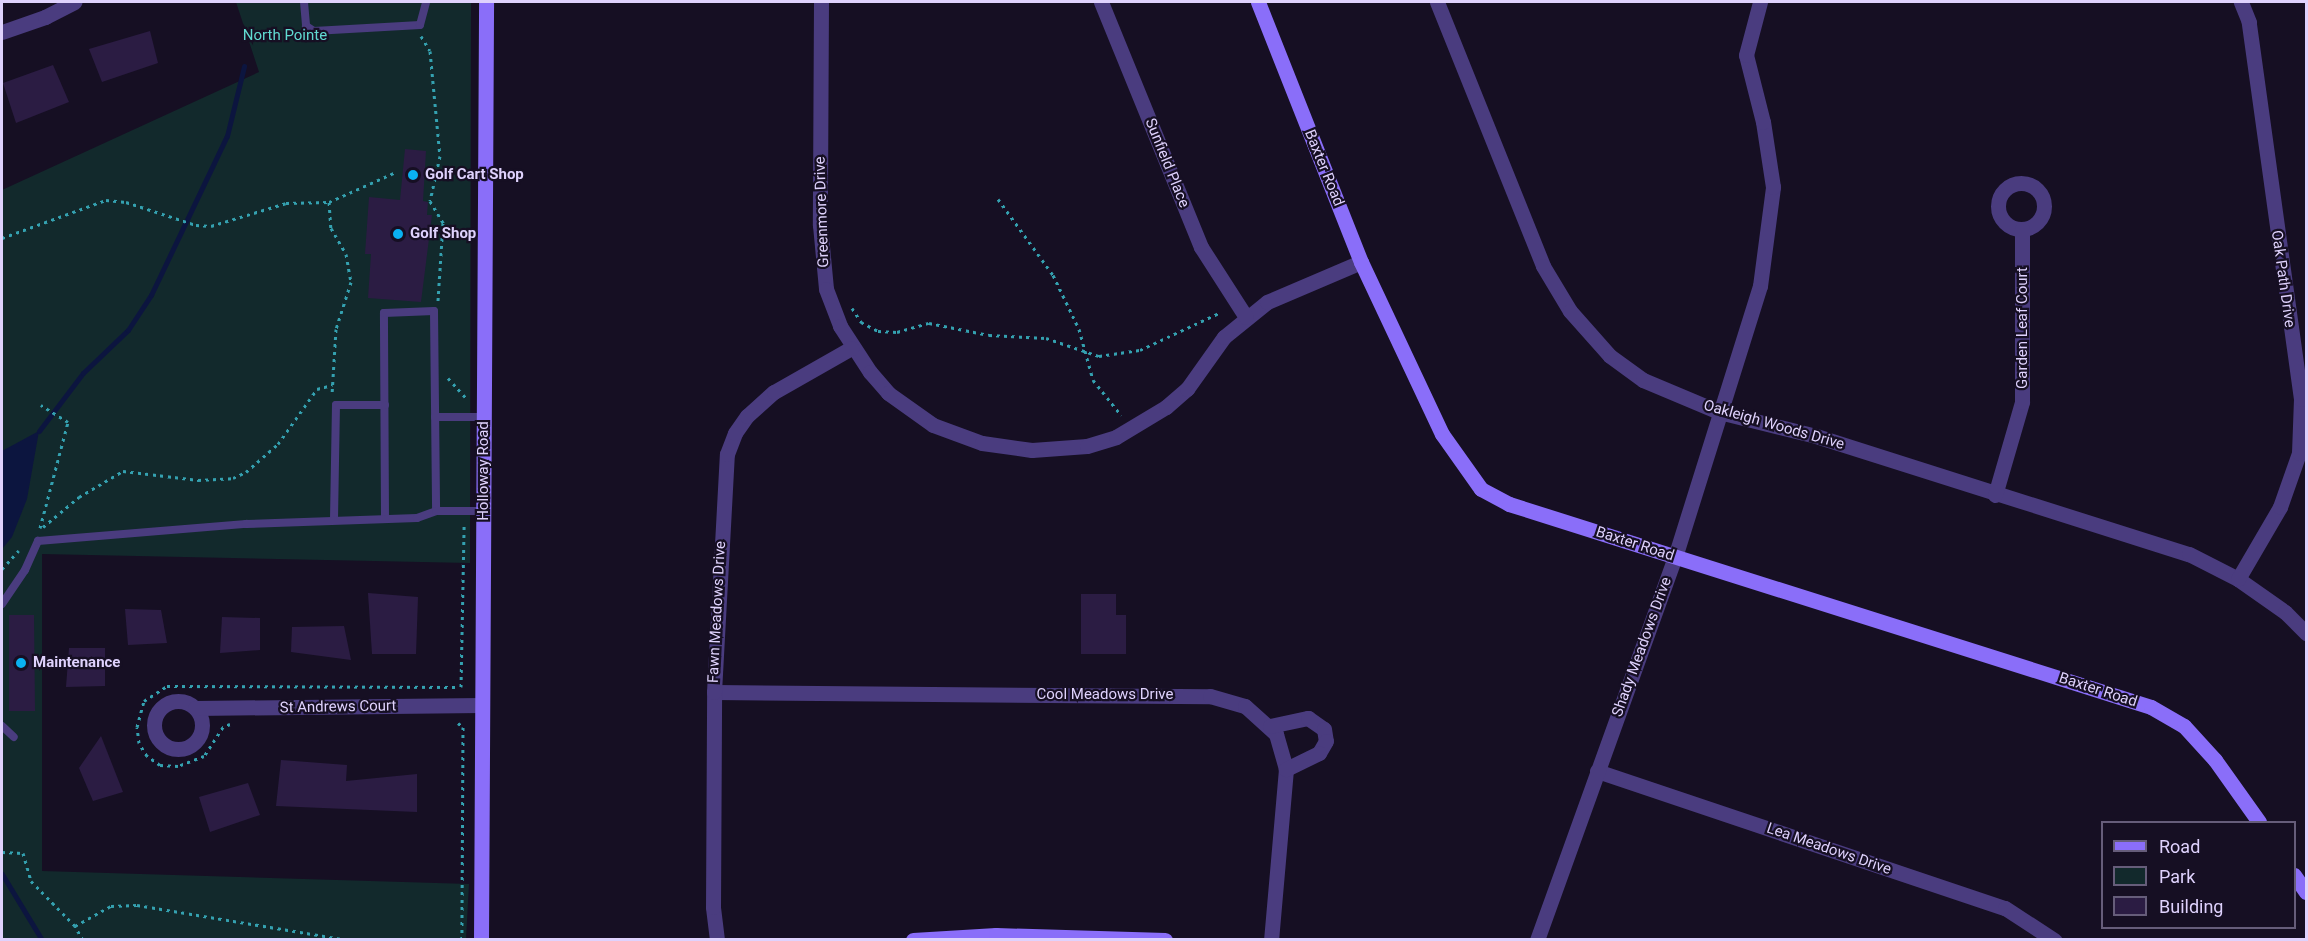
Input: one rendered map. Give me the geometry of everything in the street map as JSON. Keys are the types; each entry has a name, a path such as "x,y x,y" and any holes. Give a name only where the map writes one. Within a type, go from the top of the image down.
{"main road":[{"name":"Holloway Road","path":"481,939 486,2"},
{"name":"Baxter Road","path":"1258,2 1361,262 1442,434 1481,489 1509,504 2151,707 2184,726 2215,760 2258,821"},
{"path":"2296,876 2307,892"},
{"path":"914,939 1165,939"}],"street":[{"path":"2,32 45,17 74,2"},
{"name":"Greenmore Drive","path":"821,2 821,260 826,289 851,348 888,393 933,425 1003,448 1087,446 1116,436 1166,407 1186,389 1224,337 1246,317 1284,293 1361,262"},
{"name":"Sunfield Place","path":"1101,2 1201,248 1246,317"},
{"name":"Oakleigh Woods Drive","path":"1437,2 1543,266 1570,311 1610,356 1643,380 1719,412 1816,436 1995,495 2189,554 2238,579 2285,612 2307,633"},
{"name":"Shady Meadows Drive","path":"1537,939 1675,557 1760,286 1773,187 1763,122 1746,55 1760,2"},
{"name":"Oak Path Drive","path":"2238,579 2280,507 2299,453 2301,399 2249,22 2241,2"},
{"name":"Garden Leaf Court","path":"1995,495 2022,402 2022,229"},
{"name":"Fawn Meadows Drive","path":"717,939 713,907 714,692 724,474 735,433 774,392 851,348"},
{"name":"Cool Meadows Drive","path":"714,692 1210,696 1245,706 1270,726"},
{"name":"St Andrews Court","path":"195,708 481,705"},
{"path":"1271,939 1286,769 1270,726 1308,718 1324,729 1326,741 1319,753 1286,769"},
{"name":"Lea Meadows Drive","path":"1597,771 2006,908 2054,939"}],"lane":[{"path":"304,2 306,26 314,31 420,25 426,2"},
{"path":"386,518 384,313 434,311 436,511"},
{"path":"334,519 336,405 385,405"},
{"path":"435,417 484,417"},
{"path":"2,604 25,570 38,541 334,519 417,518 436,511 484,511"},
{"path":"2,726 14,737"}],"path":[{"path":"420,35 430,51 440,156 430,201 443,223 438,303 443,307"},
{"path":"2,238 106,200 126,202 196,225 211,226 286,203 329,202 396,172"},
{"path":"998,199 1053,274 1079,329 1093,380 1122,416"},
{"path":"329,202 331,228 346,254 351,282 336,329 332,385 336,405"},
{"path":"849,301 861,322 878,331 897,332 929,322 989,335 1046,338 1099,356 1140,350 1219,313"},
{"path":"448,368 448,380 466,398"},
{"path":"41,405 68,422 38,531 80,497 123,471 198,480 233,477 246,472 278,444 316,389 332,385"},
{"path":"2,569 24,545"},
{"path":"3,852 23,854 31,880 75,927 83,939"},
{"path":"75,927 111,906 136,905 349,939"}],"green space":[{"name":"North Pointe","path":"236,2 471,2 470,563 42,554 42,871 469,884 466,939 2,939 2,190 259,72"}],"shaded area":[{"path":"39,431 27,499 12,537 2,549 2,451"}],"building":[{"path":"150,31 158,63 102,82 89,49"},
{"path":"53,65 69,102 16,123 3,83"},
{"name":"Golf Shop","path":"405,149 426,151 423,201 428,202 427,215 432,215 421,302 368,298 371,254 365,254 369,197 400,200"},
{"path":"368,593 418,597 416,654 372,654"},
{"path":"1081,594 1116,594 1116,615 1126,615 1126,654 1081,654"},
{"path":"125,609 161,610 167,643 128,645"},
{"name":"Maintenance","path":"9,615 34,615 35,711 9,711"},
{"path":"222,617 260,618 260,650 220,653"},
{"path":"344,626 351,660 291,652 292,627"},
{"path":"69,648 105,648 105,686 66,687"},
{"path":"101,736 123,792 93,801 79,768"},
{"path":"281,760 347,765 346,781 417,774 417,812 276,806"},
{"path":"248,783 260,815 210,832 199,797"}],"waterway":[{"path":"39,431 83,373 128,330 151,295 227,136 244,66"},
{"path":"2,874 42,940"}],"place":[{"name":"Golf Cart Shop","path":"413,175"},
{"name":"Golf Shop","path":"398,234"},
{"name":"Maintenance","path":"21,663"}]}
